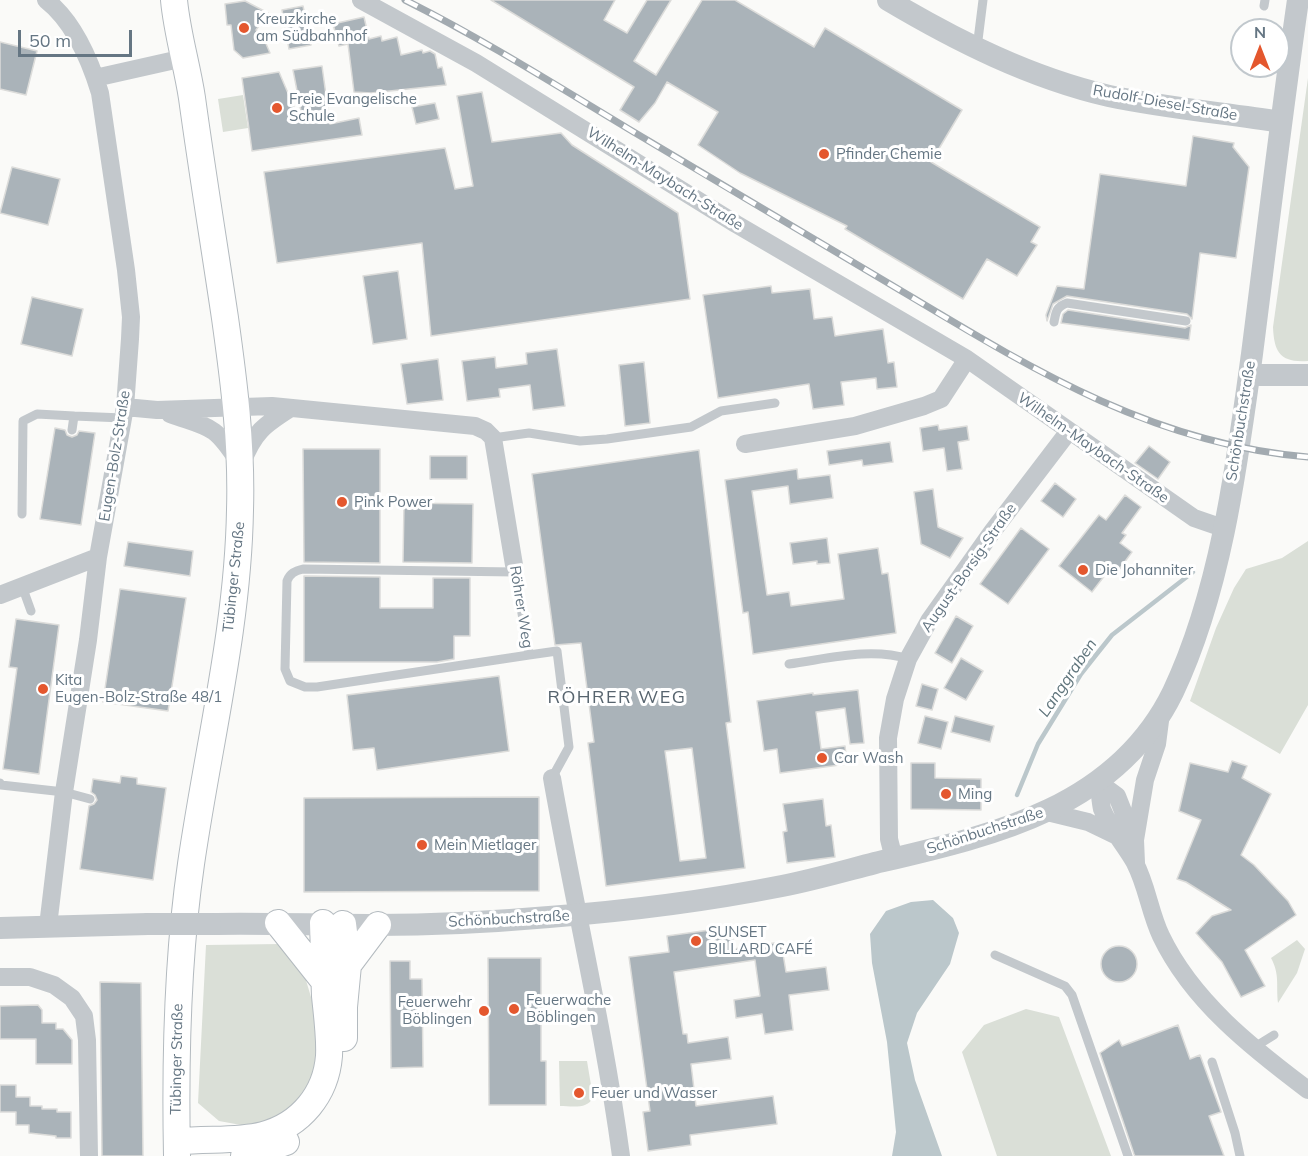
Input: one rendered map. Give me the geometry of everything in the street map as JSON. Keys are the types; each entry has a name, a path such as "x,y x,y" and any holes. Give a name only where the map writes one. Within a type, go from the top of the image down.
{"main road":[{"name":"Tübinger Straße","path":"174,0 207,193 237,407 241,466 238,568 188,884 178,993 177,1149"},
{"path":"278,923 324,981"},
{"path":"243,1147 296,1119 318,1095 326,1077 329,1055 324,981 333,924"},
{"path":"177,1149 199,1139 228,1140 243,1147 281,1145 320,1117 331,1103 340,1080 343,1059 344,1006 348,965 333,924"},
{"path":"348,965 378,925"},
{"path":"176,1093 195,1118 243,1147"}],"street":[{"name":"Eugen-Bolz-Straße","path":"46,0 79,40 95,78 110,161 126,270 130,316 124,413 98,557 87,649 64,792 48,926"},
{"name":"Wilhelm-Maybach-Straße","path":"361,0 476,63 736,224 967,359 1194,518 1223,528"},
{"name":"Rudolf-Diesel-Straße","path":"888,0 977,49 1078,88 1110,96 1281,122"},
{"name":"Schönbuchstraße","path":"0,928 148,924 378,925 578,915 663,905 784,886 981,835 1047,812 1098,782 1142,738 1161,713 1173,692 1191,649 1203,611 1223,528 1243,423 1298,0"},
{"path":"95,78 184,58"},
{"path":"745,444 855,426 924,406 941,399 967,359"},
{"path":"1249,375 1308,375"},
{"path":"124,413 237,407 291,408 475,426 486,431 493,438"},
{"path":"241,466 250,443 261,428 291,408"},
{"path":"157,410 208,426 221,436 241,466"},
{"name":"August-Borsig-Straße","path":"894,859 890,839 888,738 895,699 908,658 928,621 1068,431"},
{"name":"Röhrer Weg","path":"493,438 514,568"},
{"path":"0,595 98,557"},
{"path":"1126,838 1157,744 1161,713"},
{"name":"Röhrer Weg","path":"552,778 586,947 621,1156"},
{"path":"1098,782 1117,796 1126,838 1155,923 1180,967 1203,997 1253,1048 1308,1090"},
{"path":"1047,812 1088,822 1126,838"},
{"path":"0,977 30,977 54,985 72,998 84,1016 87,1040 89,1156"}],"lane":[{"path":"977,49 983,0"},
{"path":"1054,322 1056,310 1060,305 1067,303 1186,321"},
{"path":"493,438 529,433 580,441 607,439 691,427 721,411 775,403"},
{"path":"22,514 23,421 37,414 74,416 124,413"},
{"path":"72,430 74,416"},
{"path":"514,568 303,569 295,571 289,575 287,581 285,669 290,681 305,687 317,687 529,655"},
{"name":"Röhrer Weg","path":"514,568 529,655 557,651 569,747 552,778"},
{"path":"22,586 31,611"},
{"path":"789,664 875,653 894,654 908,658"},
{"path":"0,783 1,785 64,792 90,798"},
{"path":"995,955 1065,986 1072,995 1128,1156"},
{"path":"1253,1048 1274,1035"},
{"path":"1212,1062 1240,1156"}],"shaded area":[{"path":"1308,78 1308,361 1298,361 1285,358 1280,354 1275,343 1273,327"},
{"path":"243,95 248,128 223,132 218,99"},
{"path":"1308,541 1308,705 1280,754 1190,701 1216,628 1234,588 1246,569 1282,558"},
{"path":"933,900 953,918 959,933 950,964 917,1013 907,1043 915,1080 942,1156 892,1156 896,1132 887,1042 872,963 870,934 886,911 911,902"},
{"path":"1297,940 1305,949 1297,973 1278,1003 1277,975 1271,958"},
{"path":"280,944 302,967 314,1007 321,1045 310,1086 283,1115 252,1127 219,1121 198,1103 206,945"},
{"path":"1026,1009 1059,1017 1111,1156 997,1156 962,1052 984,1025"},
{"path":"559,1061 587,1061 593,1097 587,1104 560,1106"}],"building":[{"name":"Pfinder Chemie","path":"491,0 615,0 604,20 627,33 647,0 671,0 634,61 656,75 702,0 735,0 814,47 825,28 962,110 931,162 1040,227 1031,242 1037,245 1017,276 987,259 963,299 845,229 847,226 740,173 698,145 718,112 667,82 655,103 639,122 620,110 634,87"},
{"name":"Kreuzkirche am Südbahnhof","path":"245,1 268,13 256,30 264,39 270,53 243,58 234,50 231,25 227,25 225,4"},
{"path":"303,6 311,45 289,49 282,10"},
{"path":"364,17 369,39 381,36 382,41 397,37 401,55 422,50 423,53 430,51 435,54 438,68 442,67 446,85 371,93 354,92 348,44 339,46 333,24"},
{"path":"0,42 37,51 26,95 0,89"},
{"path":"322,66 330,124 359,118 362,135 252,151 242,78 279,72 296,112 301,111 293,70"},
{"path":"482,92 492,142 561,133 572,145 678,213 690,299 431,336 422,243 277,263 264,172 445,148 455,189 473,186 457,96"},
{"path":"435,103 439,119 416,124 412,107"},
{"path":"1193,136 1234,143 1233,147 1249,167 1236,258 1200,253 1192,319 1187,314 1067,296 1053,304 1047,321 1046,315 1057,286 1084,289 1100,174 1186,186"},
{"path":"12,167 60,179 48,225 0,213"},
{"path":"398,271 407,339 373,344 363,276"},
{"path":"771,286 772,293 810,289 814,319 832,317 835,336 883,329 888,363 894,362 897,387 877,389 876,378 841,382 844,405 813,409 809,384 718,398 703,295"},
{"path":"32,297 83,309 72,356 21,344"},
{"path":"1068,310 1185,328 1191,325 1189,340 1061,323 1063,314"},
{"path":"557,349 565,406 533,410 530,385 499,389 500,397 467,401 462,361 495,357 496,368 527,364 526,353"},
{"path":"438,359 443,400 407,404 401,364"},
{"path":"644,362 650,423 625,426 619,365"},
{"path":"938,425 939,430 967,426 969,440 958,442 962,469 947,471 944,448 923,451 920,428"},
{"path":"55,428 65,430 67,435 72,437 79,431 95,433 81,525 40,519"},
{"path":"890,442 893,462 863,466 862,460 829,465 827,451"},
{"path":"1149,446 1170,462 1158,479 1135,463"},
{"name":"Pink Power","path":"303,449 380,449 380,563 304,562"},
{"path":"699,450 731,722 726,723 745,868 606,886 588,743 594,742 581,643 555,645 532,474","holes":["692,748 706,858 680,861 665,751"]},
{"path":"430,456 467,456 467,479 430,479"},
{"path":"797,469 798,479 830,475 833,498 790,504 788,486 752,491 767,595 789,592 791,606 844,599 838,554 878,548 882,574 888,573 896,633 753,654 748,612 743,613 725,480"},
{"path":"1055,483 1076,499 1063,517 1041,501"},
{"path":"933,489 938,527 963,538 950,558 921,544 914,492"},
{"path":"1125,495 1141,507 1122,533 1126,535 1120,543 1132,552 1118,571 1112,566 1092,592 1059,566 1099,515 1106,520"},
{"path":"404,503 473,504 472,563 403,562"},
{"path":"1021,528 1049,549 1008,604 980,584"},
{"path":"827,538 830,563 817,564 817,561 793,564 790,543"},
{"path":"128,542 193,551 190,576 124,566"},
{"path":"304,576 380,577 380,608 433,608 433,578 470,578 470,636 454,636 454,659 437,662 304,662"},
{"path":"120,589 186,598 168,711 103,702"},
{"path":"956,616 973,626 952,663 935,653"},
{"path":"16,619 59,625 39,774 3,769 17,668 9,667"},
{"path":"961,658 983,671 966,700 944,688"},
{"path":"499,676 509,751 377,770 374,748 353,750 347,695"},
{"path":"922,684 938,689 932,710 916,706"},
{"path":"858,690 864,743 850,744 845,708 816,712 821,749 845,746 847,764 780,773 777,749 764,751 757,701 813,693 813,695"},
{"path":"925,716 948,722 941,749 918,743"},
{"path":"955,716 994,726 990,742 951,732"},
{"path":"1232,761 1247,766 1242,778 1271,794 1241,855 1254,865 1288,901 1296,915 1245,950 1265,986 1241,997 1222,962 1196,933 1212,916 1231,910 1186,882 1177,879 1201,820 1179,811 1190,763 1228,772"},
{"name":"Ming","path":"911,763 935,763 935,778 981,779 981,810 911,809"},
{"path":"121,776 137,778 137,784 166,788 153,880 80,869 89,806 97,800 91,792 93,779 120,783"},
{"name":"Mein Mietlager","path":"539,797 539,891 304,892 304,798"},
{"path":"823,799 826,826 831,825 835,857 787,863 783,832 787,831 783,804"},
{"path":"731,927 734,949 781,942 786,972 826,967 829,990 789,995 793,1030 765,1034 762,1014 736,1018 734,1000 760,996 755,960 674,972 683,1034 687,1034 688,1043 728,1037 731,1059 691,1064 696,1106 773,1096 777,1124 690,1135 691,1145 648,1151 643,1112 650,1111 629,957 669,952 667,936"},
{"path":"1119,946 1131,952 1137,964 1131,976 1119,982 1107,976 1101,964 1107,952"},
{"name":"Feuerwache Böblingen","path":"488,958 541,958 541,1061 546,1061 546,1105 489,1105"},
{"path":"390,961 410,961 410,979 422,979 423,1067 391,1068"},
{"path":"100,982 141,983 143,1156 102,1156"},
{"path":"38,1005 42,1010 42,1023 56,1023 56,1029 63,1029 72,1040 72,1064 36,1064 36,1039 0,1039 0,1006"},
{"path":"1178,1025 1190,1059 1200,1055 1220,1109 1221,1112 1209,1116 1224,1156 1135,1156 1134,1154 1100,1053 1119,1040 1122,1046"},
{"path":"0,1085 16,1085 16,1097 30,1097 30,1106 57,1109 57,1112 71,1112 71,1138 29,1133 29,1125 16,1125 16,1112 0,1112"}],"waterway":[{"name":"Langgraben","path":"1017,795 1038,744 1081,674 1112,635 1193,572"}],"railway":[{"path":"405,0 517,62 980,338 1031,366 1136,416 1248,449 1308,457"}],"place":[{"name":"Kreuzkirche am Südbahnhof","path":"244,28"},
{"name":"Freie Evangelische Schule","path":"277,108"},
{"name":"Pfinder Chemie","path":"824,154"},
{"name":"Pink Power","path":"342,502"},
{"name":"Die Johanniter","path":"1083,570"},
{"name":"Kita Eugen-Bolz-Straße 48/1","path":"43,689"},
{"name":"Car Wash","path":"822,758"},
{"name":"Ming","path":"946,794"},
{"name":"Mein Mietlager","path":"422,845"},
{"name":"SUNSET BILLARD CAFÉ","path":"696,941"},
{"name":"Feuerwache Böblingen","path":"514,1009"},
{"name":"Feuerwehr Böblingen","path":"484,1011"},
{"name":"Feuer und Wasser","path":"579,1093"}],"district":[{"name":"RÖHRER WEG","path":"617,698"}]}
